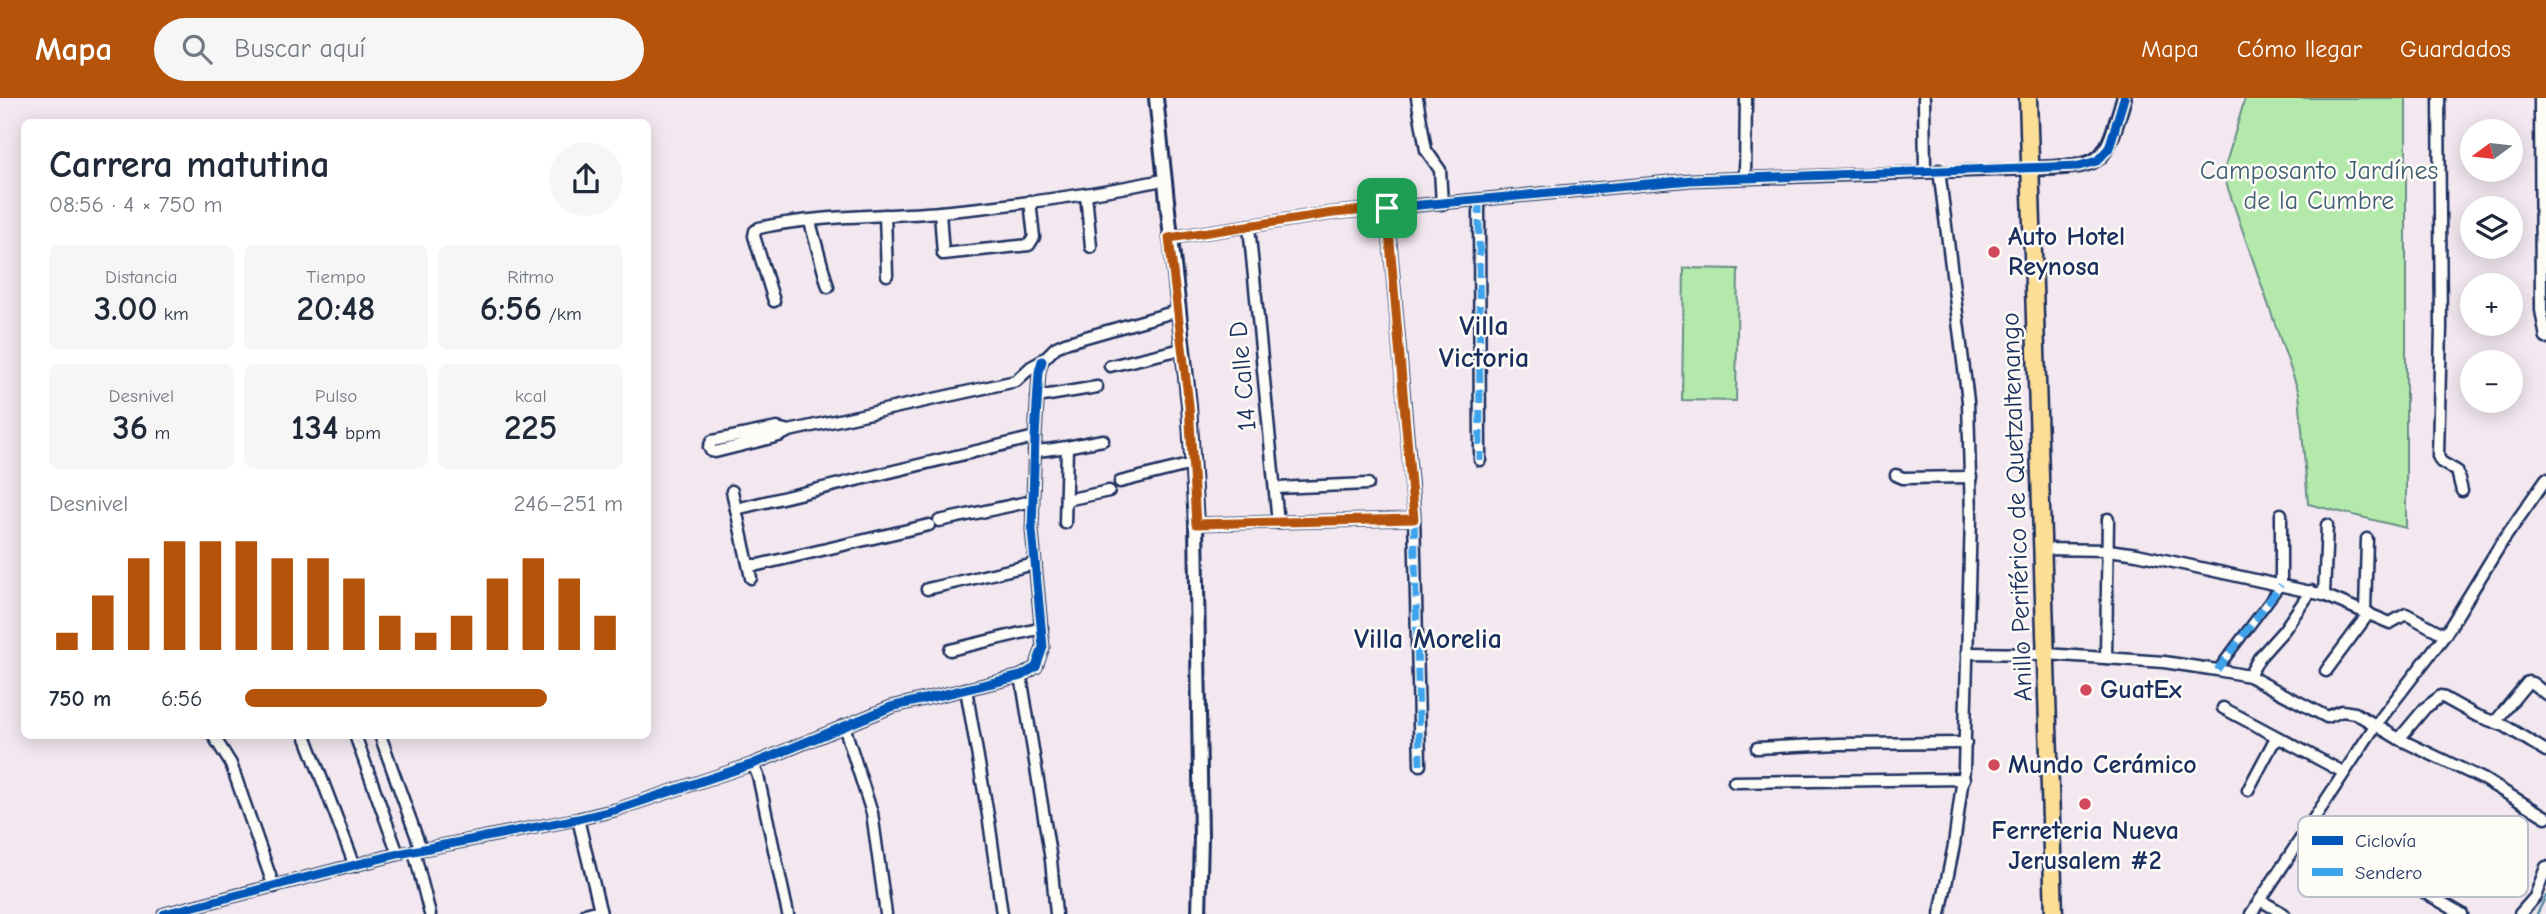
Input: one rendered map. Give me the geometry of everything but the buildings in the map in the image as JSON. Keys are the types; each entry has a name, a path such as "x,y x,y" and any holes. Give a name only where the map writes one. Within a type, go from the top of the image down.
{"highway":[{"name":"Anillo Periférico de Quetzaltenango","path":"2028,98 2054,914"}],"street":[{"path":"1156,98 1189,405 1196,524 1201,838 1199,914"},
{"path":"1417,98 1426,150 1440,170 1442,204"},
{"path":"1745,177 1746,98"},
{"path":"1924,98 1925,171"},
{"path":"1169,238 1333,213 1642,184 1745,177 2079,166 2097,161 2109,148 2124,98"},
{"path":"2439,98 2441,326 2438,456 2441,462 2457,471 2462,491"},
{"path":"2540,98 2541,310 2546,338"},
{"path":"1939,170 1968,401 1971,477 1964,779 1940,914"},
{"path":"774,300 754,236 754,231 768,226 940,212 1086,194 1163,180"},
{"path":"1086,194 1091,247"},
{"path":"940,212 943,254 1029,245 1034,237 1030,201"},
{"path":"1479,201 1480,460"},
{"path":"1387,208 1414,519 1420,765"},
{"path":"884,215 887,275"},
{"path":"810,222 828,287"},
{"name":"14 Calle D","path":"1249,226 1278,523"},
{"path":"789,431 777,428 712,441 709,447 715,452 789,431 1016,381 1065,342 1177,311"},
{"path":"1110,366 1182,349"},
{"path":"164,914 398,854 578,819 753,764 909,701 966,690 1021,676 1032,670 1040,660 1043,647 1032,501 1037,397 1042,361"},
{"path":"1037,397 1097,387"},
{"path":"736,509 1035,437"},
{"path":"1034,451 1067,448 1075,444 1103,440"},
{"path":"1065,523 1067,448"},
{"path":"1120,482 1192,464"},
{"path":"1896,475 1903,478 1971,477"},
{"path":"2316,816 2375,726 2445,635 2496,552 2546,479"},
{"path":"1276,488 1368,484"},
{"path":"732,491 751,578"},
{"path":"1066,500 1109,491"},
{"path":"748,565 758,565 1032,501"},
{"path":"2217,670 2281,585 2281,514"},
{"path":"1196,524 1414,519"},
{"path":"2106,658 2108,519"},
{"path":"2325,595 2327,525"},
{"path":"2326,671 2367,612 2367,540"},
{"path":"2043,549 2108,550 2137,554 2325,595 2390,623 2406,614 2445,635"},
{"path":"927,589 1035,564"},
{"path":"2249,676 2259,658 2284,630 2311,592"},
{"path":"950,650 1042,628"},
{"path":"1967,653 2046,654 2181,664 2249,676 2327,718 2342,711 2350,712 2483,779 2546,817"},
{"path":"1021,676 1051,860 1056,914"},
{"path":"2495,722 2528,682 2546,694"},
{"path":"966,690 1002,914"},
{"path":"2399,739 2439,696 2475,715 2511,729 2546,751"},
{"path":"2223,708 2343,772"},
{"path":"844,726 872,813 886,914"},
{"path":"216,739 232,764 274,887"},
{"path":"307,739 355,866"},
{"path":"356,739 398,854"},
{"path":"381,739 417,850 430,914"},
{"path":"2248,790 2273,743 2280,739"},
{"path":"1756,748 1966,743"},
{"path":"753,764 758,776 788,914"},
{"path":"1734,782 1964,779"},
{"path":"578,819 601,912 585,914"},
{"path":"2251,914 2298,844"},
{"path":"2520,914 2535,897 2546,867"},
{"path":"2433,897 2462,914"},
{"path":"2260,900 2284,914"}],"green space":[{"name":"Camposanto Jardínes de la Cumbre","path":"2245,98 2406,98 2406,528 2308,504 2299,393 2223,174"},
{"path":"1684,268 1738,269 1736,401 1682,400"}],"waterway":[{"path":"2537,914 2546,896"}],"marked path":[{"path":"1479,200 1480,460"},
{"path":"1387,208 1414,514 1420,765"},
{"path":"2217,670 2281,585"}],"cycle path":[{"path":"1169,238 1333,213 1691,180 2079,166 2097,161 2109,148 2124,98"},
{"path":"164,914 398,854 615,810 753,764 891,707 1021,676 1036,667 1043,647 1032,530 1035,437 1042,361"}],"place":[{"name":"Auto Hotel Reynosa","path":"1994,252"},
{"name":"GuatEx","path":"2086,690"},
{"name":"Mundo Cerámico","path":"1994,765"},
{"name":"Ferreteria Nueva Jerusalem #2","path":"2085,804"}],"district":[{"name":"Villa Victoria","path":"1484,342"},
{"name":"Villa Morelia","path":"1428,639"}],"route":[{"path":"1387,208 1414,519 1196,524 1189,405 1169,238 1333,213 1387,208"}]}
